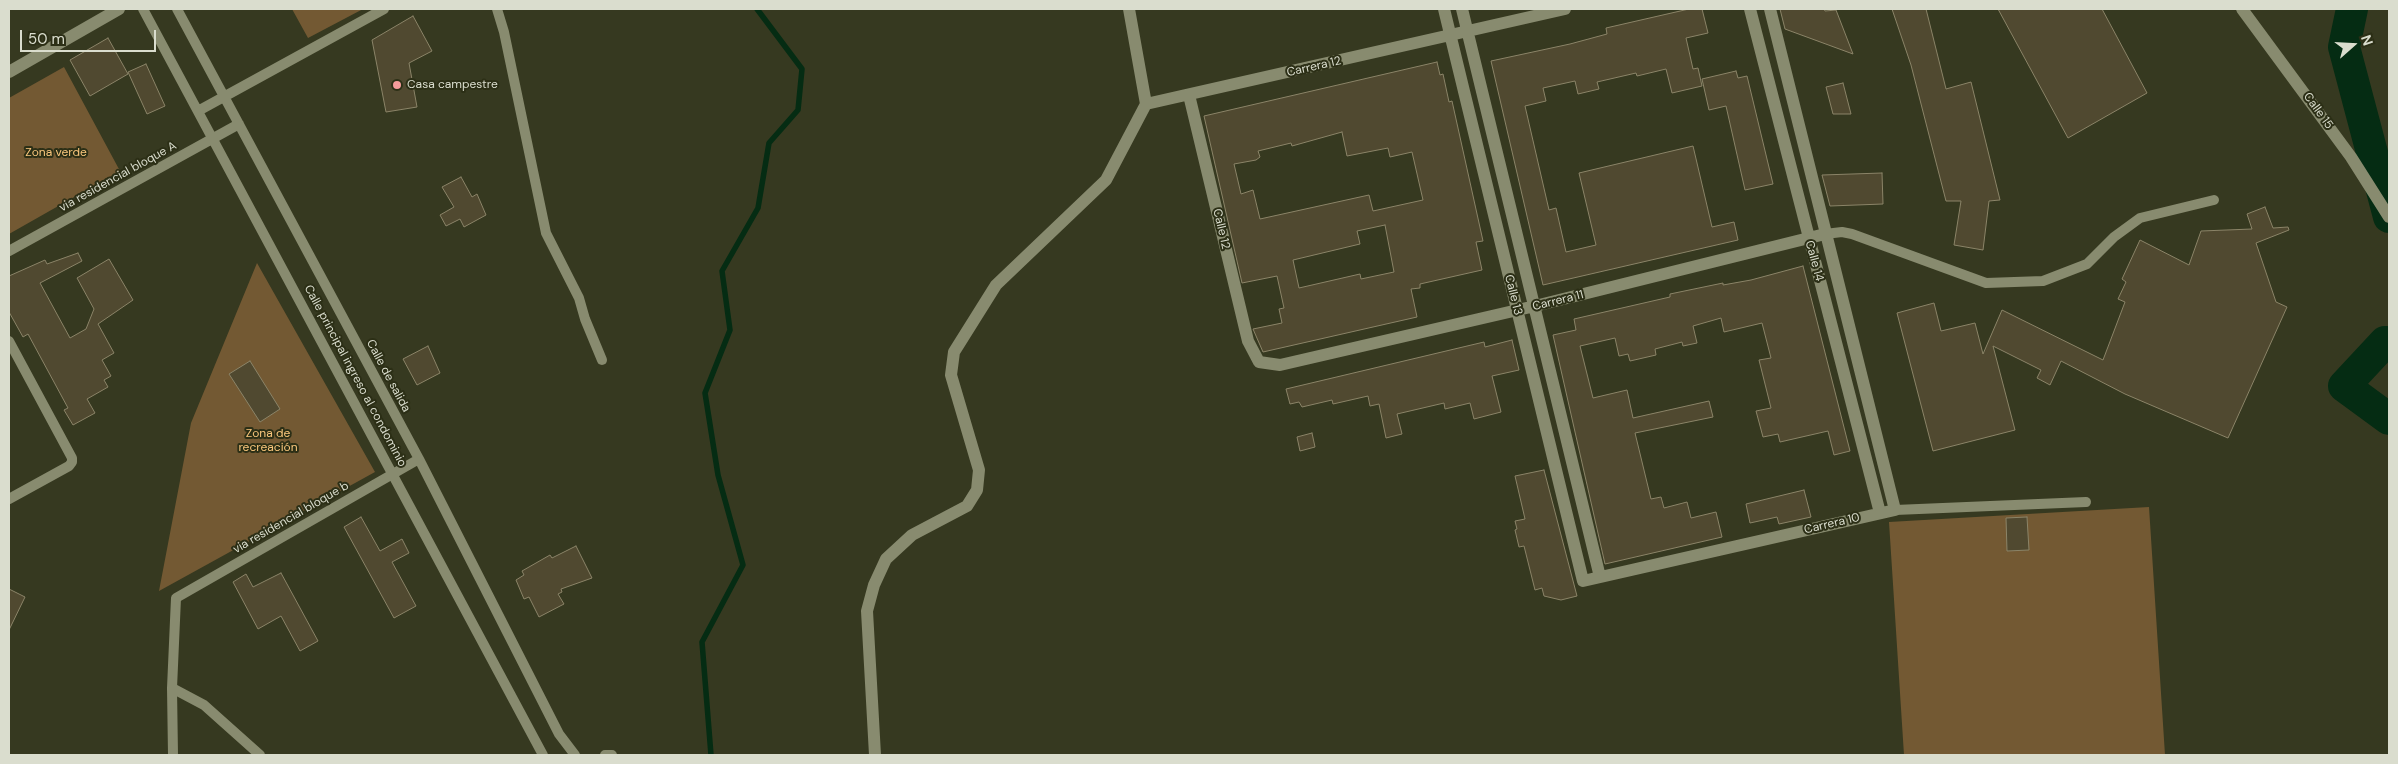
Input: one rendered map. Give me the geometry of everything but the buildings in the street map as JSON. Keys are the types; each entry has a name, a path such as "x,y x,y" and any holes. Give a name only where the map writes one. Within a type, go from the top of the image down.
{"street":[{"path":"9,72 119,9"},
{"path":"875,755 867,611 874,585 886,559 912,535 967,506 977,490 979,470 951,374 954,352 996,285 1106,180 1146,104 1129,9"},
{"name":"Calle 13","path":"1444,9 1583,581"},
{"name":"Calle 13","path":"1462,9 1600,577"},
{"name":"Carrera 12","path":"1146,104 1564,9"},
{"name":"Calle 14","path":"1750,9 1880,513"},
{"name":"Calle 14","path":"1770,9 1895,510"},
{"name":"Calle 15","path":"2242,9 2352,157 2389,217"},
{"name":"Calle 12","path":"1189,95 1248,341 1259,362"},
{"name":"Carrera 11","path":"1259,362 1280,365 1517,311 1825,234"},
{"name":"Carrera 10","path":"1583,581 1895,510"}],"lane":[{"name":"Calle principal ingreso al condominio","path":"143,9 543,755"},
{"name":"Calle de salida","path":"177,9 419,459 559,734 575,755"},
{"path":"198,111 384,9"},
{"path":"497,9 504,32 546,233 579,298 588,327 602,360"},
{"name":"via residencial bloque A","path":"9,251 238,124"},
{"path":"1825,234 1852,234 1986,283 2043,281 2087,264 2114,237 2140,218 2214,200"},
{"path":"9,341 72,458 69,466 9,499"},
{"name":"via residencial bloque b","path":"172,688 176,598 419,459"},
{"name":"Carrera 10","path":"1895,510 2086,502"},
{"path":"173,755 172,688 204,705 260,755"},
{"path":"605,755 612,755"}],"green space":[{"path":"292,9 363,9 308,38"},
{"name":"Zona verde","path":"64,67 120,171 9,234 9,98"},
{"name":"Zona de recreación","path":"257,263 375,472 159,591 191,423"},
{"path":"2149,507 2165,755 1904,755 1889,522"}],"waterway":[{"path":"711,755 702,642 743,565 718,475 705,393 730,330 722,271 758,208 769,143 798,110 802,69 757,9"},
{"path":"2352,9 2344,47 2389,217"},
{"path":"2389,342 2385,342 2344,386 2389,419"}],"place":[{"name":"Casa campestre","path":"397,85"}]}
